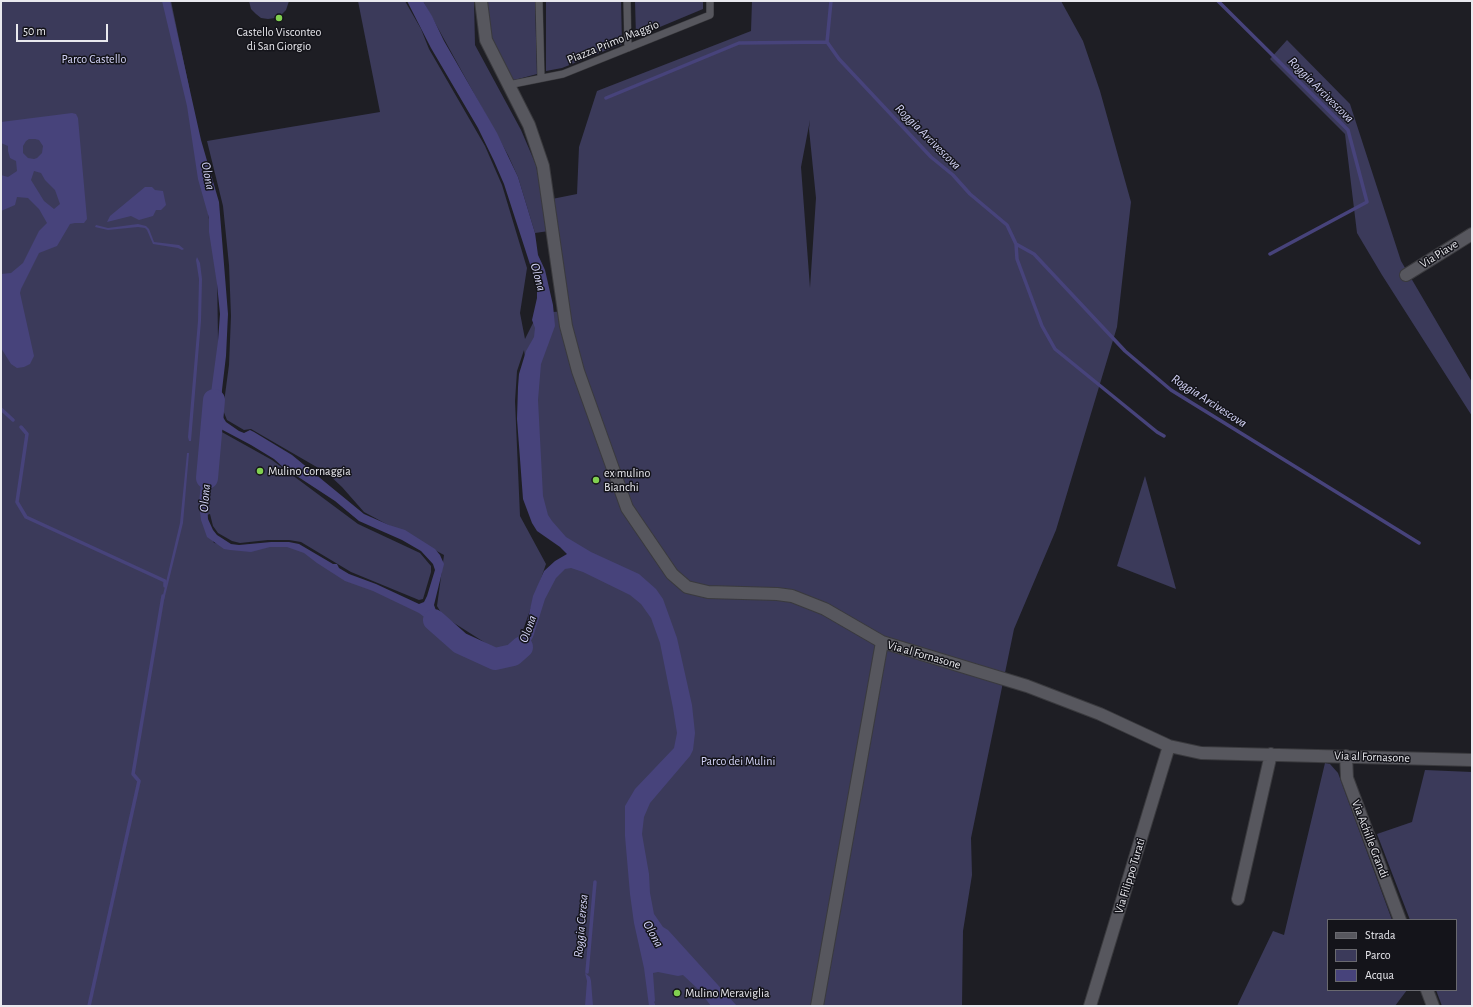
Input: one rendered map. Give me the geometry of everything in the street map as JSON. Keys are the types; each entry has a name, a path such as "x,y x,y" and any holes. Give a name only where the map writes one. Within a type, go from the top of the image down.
{"street":[{"path":"481,1 486,40 529,125 543,166 566,326 578,371 627,508 672,574 687,587 708,592 777,594 792,596 825,609 882,642"},
{"name":"Via Piave","path":"1406,275 1472,234"},
{"name":"Via al Fornasone","path":"817,1006 882,642 1027,686 1100,714 1169,746 1201,753 1472,760"},
{"name":"Via Filippo Turati","path":"1090,1006 1169,746"},
{"path":"1238,899 1271,754"},
{"name":"Via Achille Grandi","path":"1346,756 1347,778 1400,919"},
{"path":"1426,991 1432,1006"}],"lane":[{"path":"539,1 541,78"},
{"path":"627,1 628,48"},
{"name":"Piazza Primo Maggio","path":"508,85 563,74 710,15 710,1"}],"green space":[{"name":"Parco dei Mulini","path":"1,1 171,1 189,87 217,272 219,409 215,432 220,431 272,460 358,524 420,553 431,566 431,572 423,599 419,600 351,572 301,542 289,540 268,540 240,543 232,541 218,533 213,526 210,514 201,517 214,543 252,547 297,547 318,561 431,610 460,636 482,649 510,652 522,645 548,577 571,556 525,495 532,410 524,350 517,371 515,401 520,516 546,564 521,636 512,648 495,649 443,616 437,606 444,555 364,512 342,487 327,473 251,429 244,430 227,420 223,410 229,365 231,316 229,265 223,206 207,141 380,112 358,1 405,1 421,29 429,49 485,146 502,185 527,268 520,313 525,339 538,313 567,311 552,199 577,194 579,147 597,91 751,31 752,1 1061,1 1083,41 1100,91 1131,202 1117,327 1056,530 1014,629 971,838 972,875 963,931 962,1006 1,1006","holes":["810,120 809,129 816,198 810,288 801,167"]},
{"path":"249,1 289,1 286,10 281,15 268,19 261,18 256,14 251,9"},
{"path":"423,1 474,1 475,45 521,130 536,165 549,231 535,233 518,177 508,155"},
{"path":"486,1 535,1 537,74 511,81 492,39"},
{"path":"546,1 621,1 622,44 562,68 546,71"},
{"path":"635,1 703,1 703,9 636,37"},
{"path":"1287,40 1350,104 1401,261 1472,382 1472,416 1357,233 1345,134 1270,59"},
{"path":"1145,476 1176,589 1117,566"},
{"path":"1325,763 1330,764 1338,773 1392,919 1327,919 1327,991 1406,991 1395,1006 1237,1006 1273,931 1284,935"},
{"path":"1425,770 1472,772 1472,1006 1442,1006 1436,991 1457,991 1457,919 1410,919 1377,834 1412,822"}],"water":[{"path":"162,1 170,1 201,140 219,202 228,314 221,414 226,422 239,431 244,433 250,430 292,455 364,514 405,530 435,549 440,555 444,564 434,605 438,616 448,626 494,651 507,652 519,646 523,641 533,596 544,571 555,561 567,554 560,547 537,531 532,523 523,499 517,419 518,387 519,374 526,351 534,337 535,328 532,320 537,298 537,286 504,184 494,161 478,128 431,48 407,1 423,1 432,16 444,41 497,133 518,177 535,233 538,255 545,270 553,305 555,326 541,364 538,400 543,496 548,515 566,537 591,552 639,574 656,589 663,599 677,638 692,705 695,733 693,750 690,756 650,803 644,817 642,834 654,914 663,927 668,930 737,1006 711,1006 698,989 683,975 678,976 658,972 653,973 655,1006 649,1006 644,968 634,923 630,894 625,836 625,806 635,789 674,748 677,733 660,643 651,618 641,604 630,595 583,572 571,568 565,569 556,578 545,599 533,637 525,651 519,658 511,662 491,658 444,632 419,613 373,591 345,581 304,553 287,547 270,547 251,552 230,550 224,549 207,537 201,520 199,503 205,447 212,448 207,503 208,519 217,535 231,544 239,545 289,542 299,544 333,564 337,564 339,568 349,574 376,584 419,604 424,602 427,596 435,570 433,564 421,551 402,540 359,521 335,501 283,467 274,459 219,428 217,428 216,431 209,429 211,393 220,314 217,284 209,232 209,218 198,179 187,106"},
{"path":"72,113 76,114 78,118 87,219 84,223 70,224 57,246 39,253 21,289 20,293 34,356 30,364 17,368 11,364 1,348 1,274 11,273 23,263 39,231 47,223 39,209 28,198 17,197 15,205 1,211 1,175 8,177 17,171 16,161 10,158 8,146 1,143 1,122","holes":["29,139 39,140 43,146 42,153 37,158 28,158 23,153 23,146","34,171 41,173 45,180 55,190 60,204 54,209 44,201 31,180"]},
{"path":"145,187 152,187 155,190 163,191 166,205 161,210 156,210 153,216 139,220 131,216 107,222 110,216"},
{"path":"138,224 146,226 149,229 154,242 179,245 184,249 182,250 153,244 145,228 138,227 108,230 95,227 96,225 108,228"},
{"path":"197,257 200,263 202,279 201,321 191,441 189,441 188,437 198,321 199,279 196,260"},
{"path":"187,453 189,453 183,523 164,600 162,599 180,523"},
{"path":"585,973 590,977 591,981 593,1006 585,1006 587,981"}],"waterway":[{"name":"Roggia Arcivescova","path":"827,42 831,1"},
{"name":"Roggia Arcivescova","path":"1218,1 1348,130 1367,202 1270,254"},
{"name":"Roggia Arcivescova","path":"606,98 739,43 827,42 839,59 931,157 953,175 970,194 1007,225 1016,244 1017,259 1042,326 1055,349 1157,432 1164,436"},
{"name":"Roggia Arcivescova","path":"1016,244 1034,254 1125,351 1171,390 1419,543"},
{"name":"Olona","path":"207,478 214,400"},
{"path":"1,409 13,420"},
{"path":"21,427 27,434 17,502 26,517 165,581 165,586"},
{"path":"89,1006 139,781 133,774 163,596"},
{"name":"Olona","path":"434,620 460,643 495,659 513,655 522,647"},
{"name":"Roggia Ceresa","path":"587,972 595,882"}],"place":[{"name":"Castello Visconteo di San Giorgio","path":"279,18"},
{"name":"Mulino Cornaggia","path":"260,471"},
{"name":"ex mulino Bianchi","path":"596,480"},
{"name":"Mulino Meraviglia","path":"677,993"}],"park label":[{"name":"Parco Castello","path":"94,59"}]}
